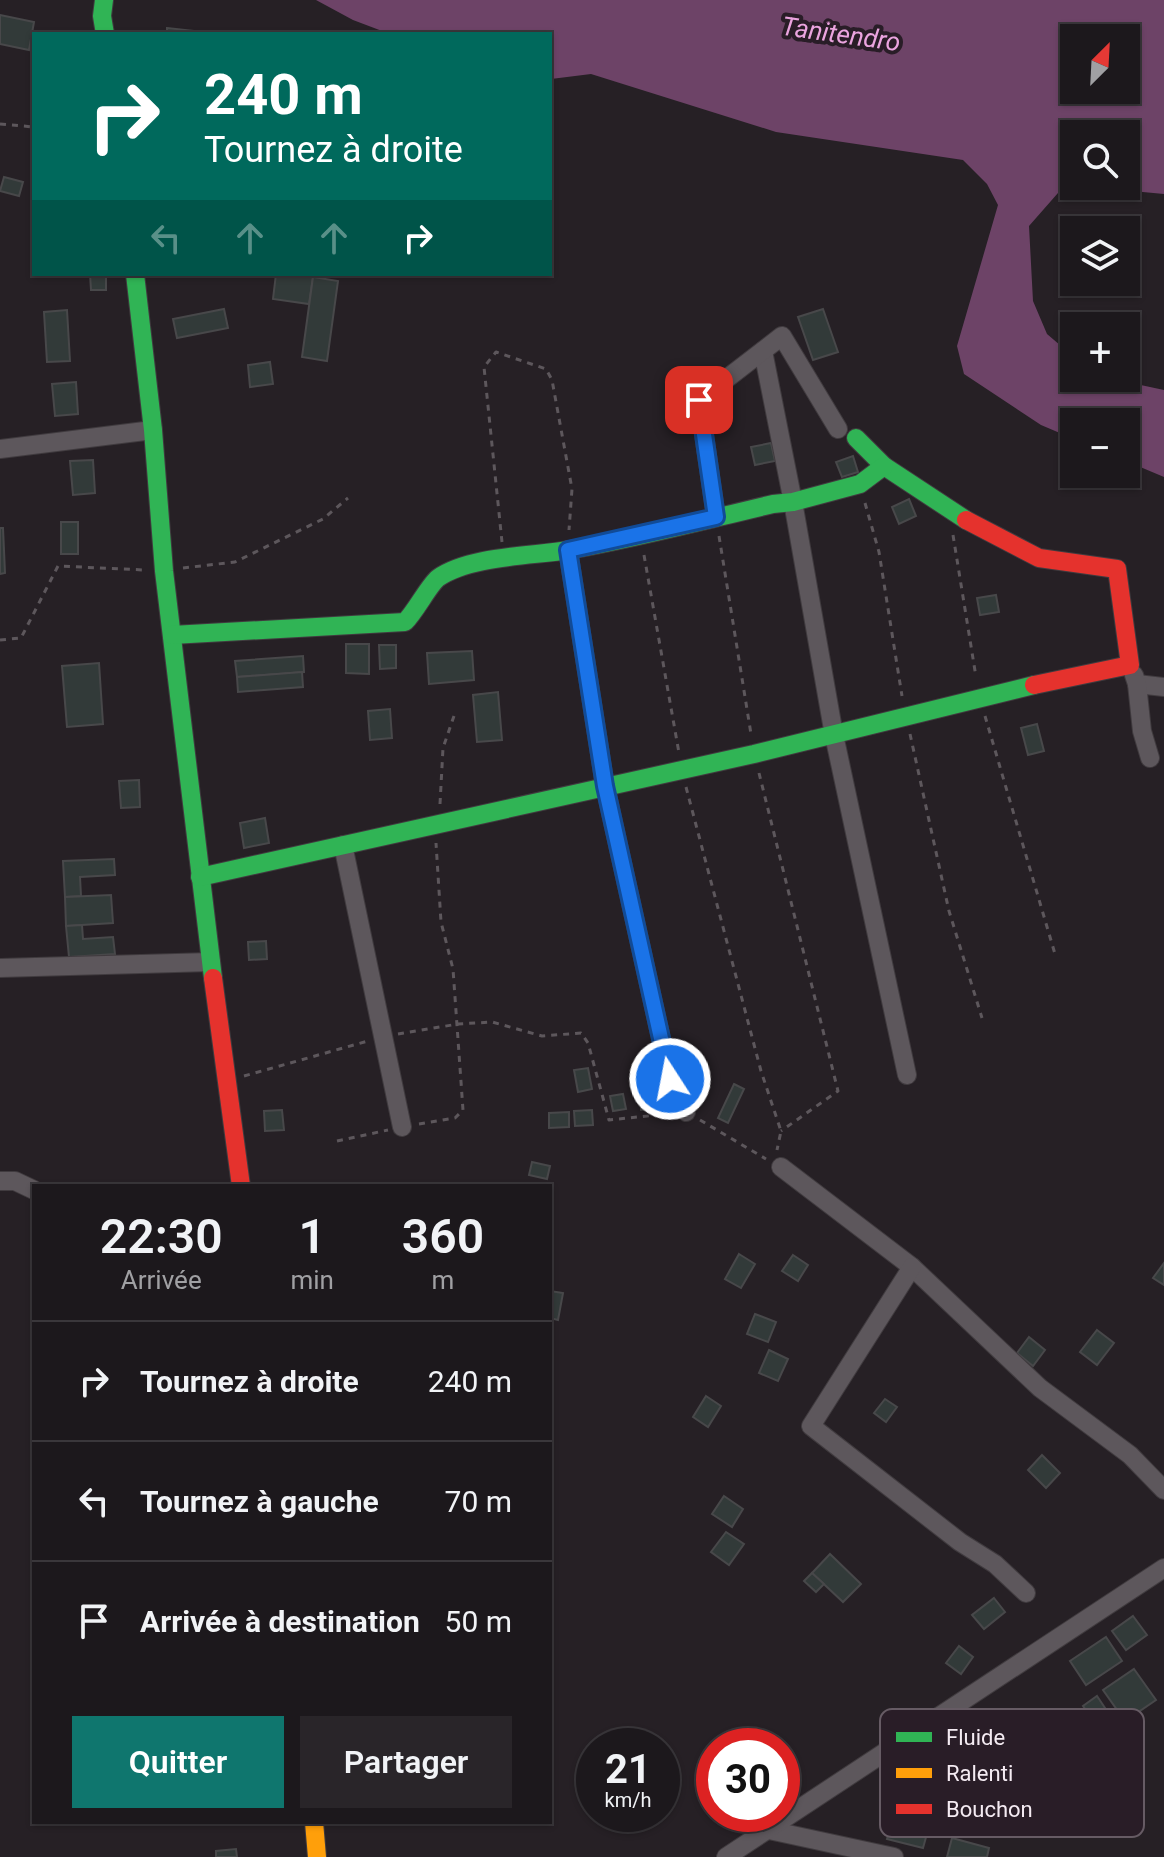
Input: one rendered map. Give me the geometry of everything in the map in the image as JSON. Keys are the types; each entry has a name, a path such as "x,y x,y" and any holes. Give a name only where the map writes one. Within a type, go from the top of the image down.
{"street":[{"path":"104,0 105,32"},
{"path":"135,276 153,430 164,571 241,1184"},
{"path":"716,517 699,400 782,336 838,429"},
{"path":"763,351 834,735 907,1075"},
{"path":"0,449 153,430"},
{"path":"856,438 884,466 957,515 1039,558 1117,569 1130,665 1137,684 1142,731 1150,758"},
{"path":"172,635 405,622 417,610 437,579 475,563 641,536 773,504 793,502 860,484 884,466"},
{"path":"568,550 605,786 670,1079 686,1112"},
{"path":"200,877 754,754 979,697 1130,665"},
{"path":"1137,684 1164,687"},
{"path":"343,845 402,1127"},
{"path":"0,968 211,962"},
{"path":"778,1165 912,1267 1040,1388 1130,1455 1164,1490"},
{"path":"0,1181 15,1181 32,1189"},
{"path":"912,1267 811,1426 960,1542 995,1564 1026,1593"},
{"path":"951,1709 1164,1568"},
{"path":"800,1809 880,1756"},
{"path":"314,1824 317,1857"},
{"path":"726,1857 766,1832"},
{"path":"778,1832 894,1857"}],"path":[{"path":"0,124 32,127"},
{"path":"504,558 484,367 496,352 546,369 552,380 572,489 568,550"},
{"path":"860,484 879,552 906,716 949,911 982,1018"},
{"path":"0,640 21,638 58,566 164,571 235,562 323,519 348,498"},
{"path":"957,515 953,539 979,697 1055,954"},
{"path":"716,517 754,754 838,1091 781,1131"},
{"path":"229,1080 383,1037 458,1024 492,1022 542,1036 581,1033 588,1043 609,1120 686,1112 778,1165 781,1131 761,1071 681,769 641,536"},
{"path":"337,1141 455,1118 463,1110 453,969 441,922 436,872 436,824 441,799 443,748 455,713"}],"water":[{"name":"Tanitendro","path":"316,0 1164,0 1164,194 1140,192 1140,120 1060,120 1060,191 1029,226 1033,301 1047,334 1060,345 1060,392 1140,392 1140,385 1164,390 1164,477 1140,467 1140,408 1060,408 1060,433 1041,425 964,374 957,346 998,205 987,184 963,160 776,132 591,74 552,79 552,32 385,32 353,20"}],"building":[{"path":"0,15 34,22 29,50 0,44"},
{"path":"167,28 195,31 195,32 167,32"},
{"path":"4,177 23,182 19,196 0,191"},
{"path":"90,276 106,276 106,290 91,290"},
{"path":"276,276 313,277 309,304 273,299"},
{"path":"313,277 338,281 327,361 302,357"},
{"path":"224,309 228,328 177,338 173,319"},
{"path":"823,309 838,352 813,360 798,317"},
{"path":"67,310 70,361 47,362 44,312"},
{"path":"270,362 273,384 250,387 248,365"},
{"path":"76,382 78,414 55,416 52,384"},
{"path":"771,443 775,461 755,465 751,447"},
{"path":"853,456 858,472 842,477 836,462"},
{"path":"93,460 95,493 73,495 70,461"},
{"path":"909,499 916,516 899,524 892,507"},
{"path":"61,522 78,522 78,554 61,554"},
{"path":"0,528 3,528 5,573 0,574"},
{"path":"996,595 999,612 980,615 977,598"},
{"path":"346,644 369,644 369,674 346,673"},
{"path":"379,645 396,645 396,668 380,669"},
{"path":"472,651 474,680 429,684 427,653"},
{"path":"303,656 304,672 237,677 235,661"},
{"path":"99,663 103,724 67,727 62,666"},
{"path":"302,672 303,687 238,692 237,677"},
{"path":"498,692 502,740 477,742 473,695"},
{"path":"390,709 392,738 370,740 368,711"},
{"path":"1037,724 1044,751 1028,755 1021,728"},
{"path":"139,780 140,807 121,808 119,781"},
{"path":"265,818 269,843 244,848 240,823"},
{"path":"114,859 115,875 80,877 81,896 65,897 63,861"},
{"path":"111,895 113,923 66,926 65,897"},
{"path":"82,925 83,939 113,937 115,954 69,957 66,926"},
{"path":"266,941 267,959 249,960 248,942"},
{"path":"588,1068 592,1089 578,1092 574,1070"},
{"path":"734,1084 744,1089 728,1123 718,1118"},
{"path":"623,1094 626,1109 613,1111 610,1096"},
{"path":"666,1094 666,1109 641,1110 641,1095"},
{"path":"282,1110 284,1130 265,1131 264,1111"},
{"path":"592,1110 593,1125 575,1126 574,1111"},
{"path":"569,1112 569,1127 549,1128 549,1113"},
{"path":"532,1162 550,1166 547,1179 529,1175"},
{"path":"739,1254 755,1264 741,1288 725,1279"},
{"path":"793,1255 808,1265 798,1281 782,1271"},
{"path":"1164,1263 1164,1285 1153,1278"},
{"path":"552,1291 563,1293 558,1320 552,1318"},
{"path":"755,1314 776,1322 768,1342 747,1334"},
{"path":"1097,1330 1114,1343 1097,1365 1080,1352"},
{"path":"1029,1337 1045,1350 1033,1366 1017,1353"},
{"path":"769,1350 788,1359 778,1381 759,1373"},
{"path":"706,1396 721,1406 708,1427 693,1417"},
{"path":"885,1399 897,1407 886,1422 874,1413"},
{"path":"1042,1455 1060,1473 1046,1488 1028,1470"},
{"path":"724,1496 743,1509 732,1527 712,1514"},
{"path":"726,1532 744,1544 729,1565 711,1552"},
{"path":"830,1554 861,1584 843,1602 812,1573"},
{"path":"812,1573 824,1584 816,1592 804,1581"},
{"path":"994,1598 1005,1612 984,1629 972,1615"},
{"path":"1133,1616 1147,1635 1126,1650 1112,1631"},
{"path":"1106,1637 1122,1661 1086,1685 1070,1661"},
{"path":"959,1646 973,1657 961,1674 946,1663"},
{"path":"1134,1669 1156,1700 1143,1709 1116,1709 1103,1690"},
{"path":"1097,1696 1106,1709 1085,1709 1083,1706"},
{"path":"888,1837 926,1837 923,1848"},
{"path":"952,1838 989,1848 987,1857 947,1857"},
{"path":"236,1849 237,1857 216,1857 216,1851"}],"traffic: fast":[{"path":"104,0 105,32"},
{"path":"135,276 153,430 164,571 213,978"},
{"path":"856,438 884,466 966,520"},
{"path":"172,635 405,622 438,578 466,565 595,545 793,502 860,484 884,466"},
{"path":"200,877 754,754 1034,685"}],"traffic: slow":[{"path":"314,1824 317,1857"}],"traffic: jam":[{"path":"966,520 1039,558 1117,569 1130,665 1034,685"},
{"path":"213,978 241,1184"}],"route":[{"path":"670,1079 605,786 568,550 716,517 699,400"}]}
